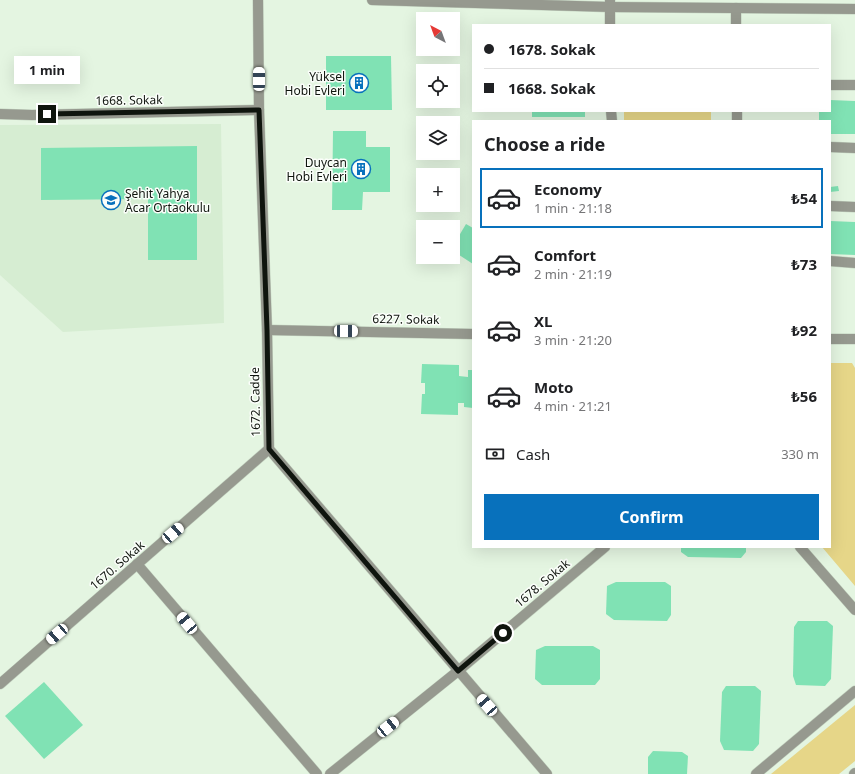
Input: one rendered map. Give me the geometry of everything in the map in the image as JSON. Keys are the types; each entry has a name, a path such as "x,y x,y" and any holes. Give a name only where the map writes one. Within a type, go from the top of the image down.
{"street":[{"name":"1672. Cadde","path":"258,0 259,110 267,330 269,449 547,774"},
{"path":"372,0 610,3 736,8 855,9"},
{"path":"610,3 610,24"},
{"path":"736,8 736,24"},
{"path":"831,85 855,85"},
{"name":"1668. Sokak","path":"0,114 40,115 259,110"},
{"path":"831,147 855,148"},
{"path":"831,206 855,208"},
{"path":"831,261 855,263"},
{"name":"6227. Sokak","path":"267,330 472,334"},
{"path":"831,339 855,339"},
{"name":"1670. Sokak","path":"0,684 269,449"},
{"name":"1678. Sokak","path":"330,774 458,671 605,548"},
{"path":"801,548 855,610"},
{"path":"137,564 317,774"},
{"path":"756,774 855,690"}],"shaded area":[{"path":"624,112 711,112 711,120 624,120"},
{"name":"Şehit Yahya Acar Ortaokulu","path":"221,124 224,323 63,332 0,275 0,125"},
{"path":"831,363 852,363 855,368 855,586 823,548 831,548"},
{"path":"855,705 855,761 839,774 771,774"}],"building":[{"name":"Yüksel Hobi Evleri","path":"326,56 391,56 392,110 326,110"},
{"path":"831,100 855,101 855,134 831,134 831,120 819,120 819,112 831,112"},
{"path":"532,112 585,112 585,117 532,117"},
{"name":"Duycan Hobi Evleri","path":"333,131 366,131 366,147 390,147 390,192 363,192 362,210 332,210"},
{"path":"197,146 197,260 148,260 148,199 41,200 41,148"},
{"path":"838,186 839,191 831,192 831,187"},
{"path":"831,221 855,222 855,255 831,254"},
{"path":"466,224 472,227 472,263 460,256 460,234"},
{"path":"422,364 459,365 459,376 468,377 468,370 472,370 472,408 464,407 464,403 458,403 458,415 421,414 422,394 425,394 425,383 421,383"},
{"path":"681,548 746,548 746,552 741,558 688,557 681,552"},
{"path":"616,582 665,582 671,586 671,615 667,621 614,620 606,614 607,586"},
{"path":"798,621 827,621 833,626 831,679 825,686 796,685 793,676 794,627"},
{"path":"545,646 593,646 600,650 600,679 595,685 542,685 535,679 536,650"},
{"path":"44,682 83,725 44,759 5,716"},
{"path":"726,686 755,686 761,691 759,744 753,751 724,750 720,741 722,692"},
{"path":"653,751 682,752 688,756 687,774 648,774 648,757"}],"place":[{"name":"Yüksel Hobi Evleri","path":"359,83"},
{"name":"Duycan Hobi Evleri","path":"361,169"},
{"name":"Şehit Yahya Acar Ortaokulu","path":"111,200"}],"route":[{"path":"47,114 259,110 267,330 269,449 458,671 503,633"}]}
